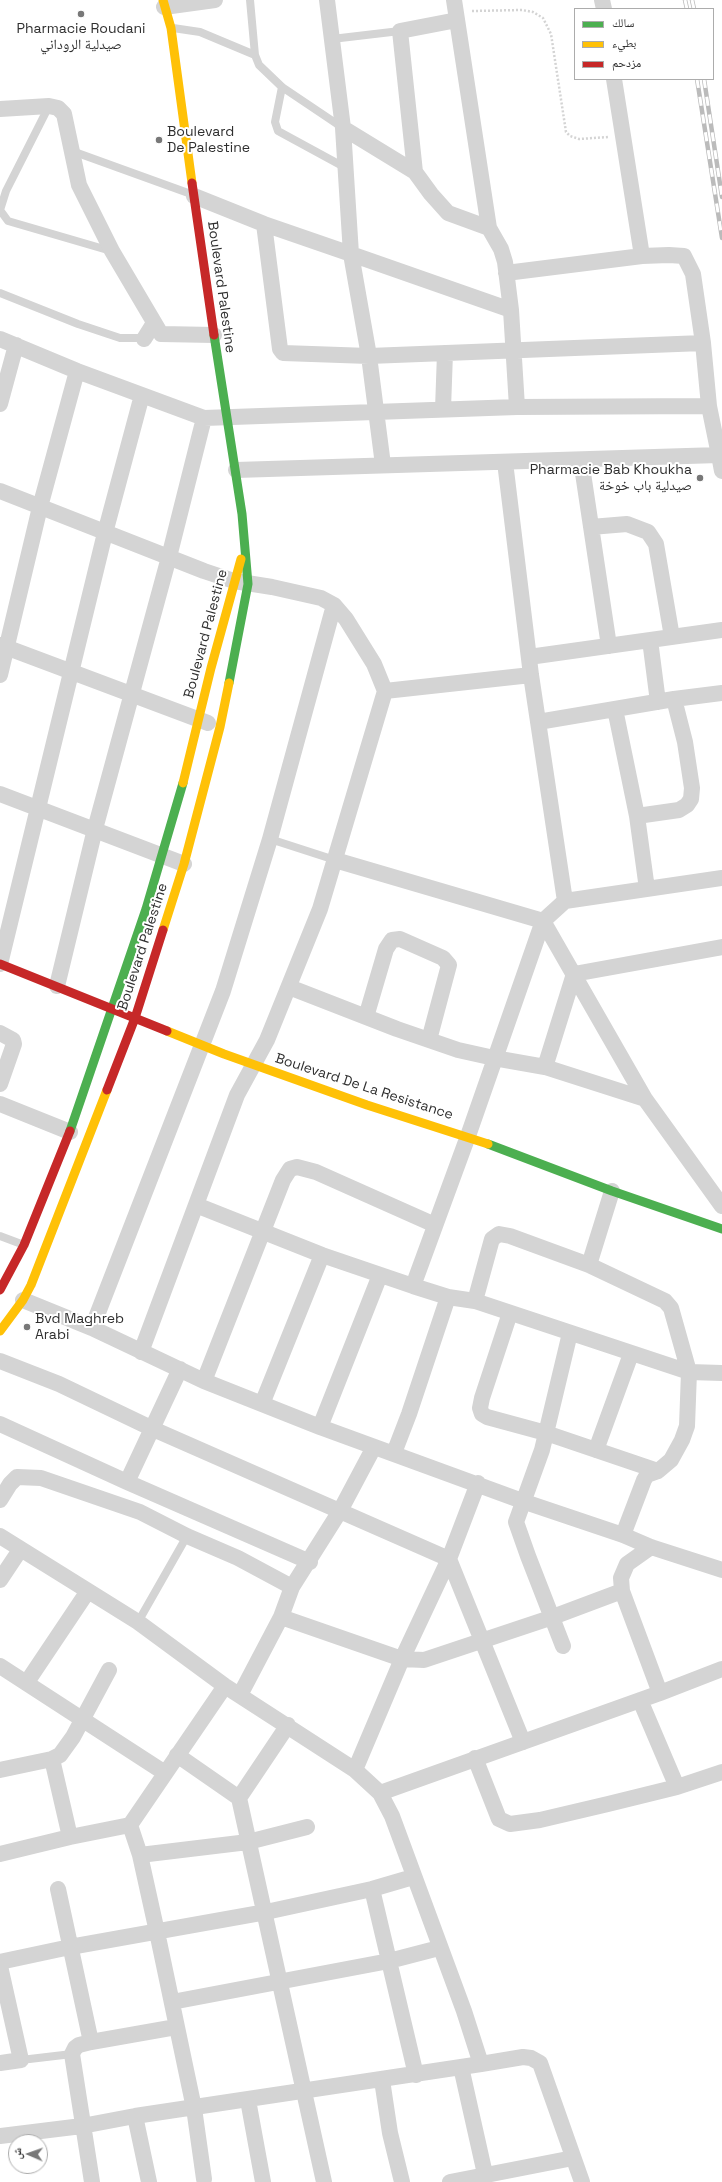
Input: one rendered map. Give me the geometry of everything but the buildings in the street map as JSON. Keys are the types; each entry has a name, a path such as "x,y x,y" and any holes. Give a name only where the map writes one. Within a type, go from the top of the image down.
{"street":[{"path":"169,3 215,0"},
{"path":"327,0 343,128 351,254 370,356 383,465"},
{"name":"Boulevard Palestine","path":"1,1329 23,1300 31,1285 135,1018 184,864 220,727 241,583 244,550 242,514 236,470 226,417 194,196 171,28 169,3"},
{"path":"415,172 400,31 455,10 489,228 502,249 506,273 511,310 517,407"},
{"path":"614,80 642,256"},
{"path":"0,109 49,106 58,108 64,114 79,185 112,251 158,329"},
{"path":"343,128 415,172 431,194 448,213 489,228"},
{"path":"194,196 264,224 511,310"},
{"path":"264,224 280,352 285,354 370,356 445,354 514,349 703,343"},
{"path":"506,273 642,256 684,256 688,260 693,274 703,343 708,406 722,471"},
{"path":"144,339 158,329 214,336"},
{"path":"0,339 204,418 517,407 708,406"},
{"path":"0,404 16,345"},
{"path":"443,409 445,354"},
{"path":"0,675 3,646 77,370"},
{"path":"0,964 105,533 142,395"},
{"path":"56,986 95,829 169,557 204,418"},
{"path":"236,470 719,455"},
{"path":"581,460 609,646"},
{"path":"505,462 531,675 565,901"},
{"path":"0,491 105,533 241,583 306,593 321,598 334,605 346,619 374,664 385,691 320,909 267,1040 237,1095 141,1352"},
{"path":"591,527 627,524 648,532 656,544 672,637"},
{"name":"Boulevard Palestine","path":"0,1290 24,1245 70,1132 144,916 182,791 198,720 241,583 248,567 244,550"},
{"path":"92,1328 202,1046 232,964 270,839 334,605"},
{"path":"328,628 346,619"},
{"path":"529,657 722,630"},
{"path":"650,640 658,702"},
{"path":"3,646 220,727"},
{"path":"385,691 531,675"},
{"path":"538,722 674,699 722,693"},
{"path":"637,816 680,810 687,805 691,799 692,788 684,742 674,699"},
{"path":"615,710 637,816 647,889"},
{"path":"0,794 184,864"},
{"path":"335,860 543,921 645,1099 722,1206"},
{"path":"413,1286 468,1136 543,921 565,901 722,878"},
{"path":"366,1017 386,950 392,940 400,939 443,958 449,965 429,1040"},
{"path":"574,974 722,947"},
{"name":"Boulevard De La Resistance","path":"0,964 112,1007 202,1046 366,1105 468,1136 612,1191 722,1229"},
{"path":"545,1067 574,974"},
{"path":"289,987 429,1040 494,1058 545,1067 645,1099"},
{"path":"0,1033 13,1040 14,1044 0,1084"},
{"path":"0,1104 70,1132"},
{"path":"204,1381 283,1180 290,1169 297,1167 342,1184 435,1225"},
{"path":"589,1265 612,1191"},
{"path":"196,1205 322,1255 380,1276 448,1297 475,1301 689,1372 722,1372"},
{"path":"475,1301 492,1239 499,1234 510,1236 589,1265 665,1301 674,1315 689,1372 688,1411 684,1433 677,1452 665,1466 658,1471 647,1475 644,1480 623,1535"},
{"path":"262,1404 322,1255"},
{"path":"320,1427 380,1276"},
{"path":"394,1453 409,1414 448,1297"},
{"path":"23,1300 92,1328 204,1381 320,1427 478,1483 525,1502 623,1535 651,1547 722,1570"},
{"path":"510,1313 480,1408 482,1414 487,1417 546,1433 658,1471"},
{"path":"562,1646 550,1618 518,1527 517,1518 525,1502 546,1433 570,1333"},
{"path":"596,1450 631,1354"},
{"path":"0,1361 59,1384 152,1429 449,1559 481,1642 523,1742"},
{"path":"127,1482 180,1369"},
{"path":"0,1424 127,1482 310,1562"},
{"path":"240,1695 281,1616 292,1587 310,1562 340,1512 374,1447"},
{"path":"0,1500 10,1484 17,1477 42,1478 140,1512 188,1536 238,1558 292,1587"},
{"path":"355,1770 402,1658 449,1559 478,1483"},
{"path":"0,1536 20,1550 138,1622 225,1686 288,1725 355,1770 380,1792 392,1816 439,1948 464,2011 481,2064"},
{"path":"651,1547 627,1564 621,1578 622,1591 660,1693"},
{"path":"0,1580 20,1550"},
{"path":"27,1682 88,1591"},
{"path":"281,1616 402,1658 429,1659 550,1618 622,1591"},
{"path":"1,1668 27,1682 165,1773"},
{"path":"380,1792 660,1693 722,1669"},
{"path":"0,1769 52,1759 60,1755 109,1670"},
{"path":"0,1854 70,1837 130,1825 225,1686"},
{"path":"640,1700 677,1787"},
{"path":"239,1798 288,1725"},
{"path":"177,1755 239,1798 248,1842 266,1912 324,2182"},
{"path":"475,1758 499,1819 510,1824 540,1820 677,1787 722,1772"},
{"path":"52,1759 70,1837"},
{"path":"130,1825 140,1856 172,2002 194,2108 204,2179"},
{"path":"140,1856 248,1842 307,1827"},
{"path":"0,1962 70,1947 266,1912 372,1889 413,1877"},
{"path":"58,1889 91,2042"},
{"path":"372,1889 416,2075"},
{"path":"172,2002 389,1961 439,1948"},
{"path":"0,1966 21,2060 0,2063"},
{"path":"92,2182 82,2126 82,2108 72,2054 75,2048 79,2045 91,2042 176,2027"},
{"path":"0,2136 82,2126 135,2116 416,2075 523,2057 531,2058 540,2063 582,2182"},
{"path":"461,2067 485,2174"},
{"path":"382,2080 390,2133 402,2182"},
{"path":"248,2100 263,2182"},
{"path":"135,2116 149,2182"},
{"path":"450,2182 485,2174 574,2158"}],"lane":[{"path":"250,0 255,55 264,70 282,87 343,128"},
{"path":"171,28 200,32 255,55"},
{"path":"332,39 400,31"},
{"path":"282,87 275,122 278,131 346,168"},
{"path":"49,106 6,191 0,210 8,221 112,251"},
{"path":"71,151 194,196"},
{"path":"0,293 78,324 113,336 144,339"},
{"path":"270,839 335,860"},
{"path":"0,1236 24,1245"},
{"path":"138,1622 188,1536"},
{"path":"21,2060 72,2054"}],"path":[{"path":"455,10 487,12 522,10 534,12 543,18 551,34 566,132 570,136 587,139 623,135"}],"railway":[{"path":"685,0 687,8"},
{"path":"692,0 694,8"},
{"path":"697,80 722,238"},
{"path":"704,80 722,197"}],"traffic: fast":[{"path":"214,335 242,514 248,584 229,683"},
{"path":"70,1131 146,909 183,783"},
{"path":"488,1144 612,1191 722,1229"}],"traffic: slow":[{"path":"163,0 171,28 192,183"},
{"path":"183,783 211,668 241,559"},
{"path":"163,930 184,864 220,727 229,683"},
{"path":"167,1031 224,1054 367,1105 488,1144"},
{"path":"0,1331 23,1300 31,1285 107,1090"}],"traffic: jam":[{"path":"192,183 214,335"},
{"path":"107,1090 135,1018 163,930"},
{"path":"0,964 167,1031"},
{"path":"0,1290 24,1245 70,1131"}],"place":[{"name":"Pharmacie Roudani صيدلية الروداني","path":"81,14"},
{"name":"Boulevard De Palestine","path":"159,140"},
{"name":"Pharmacie Bab Khoukha صيدلية باب خوخة","path":"700,478"},
{"name":"Bvd Maghreb Arabi","path":"27,1327"}]}
